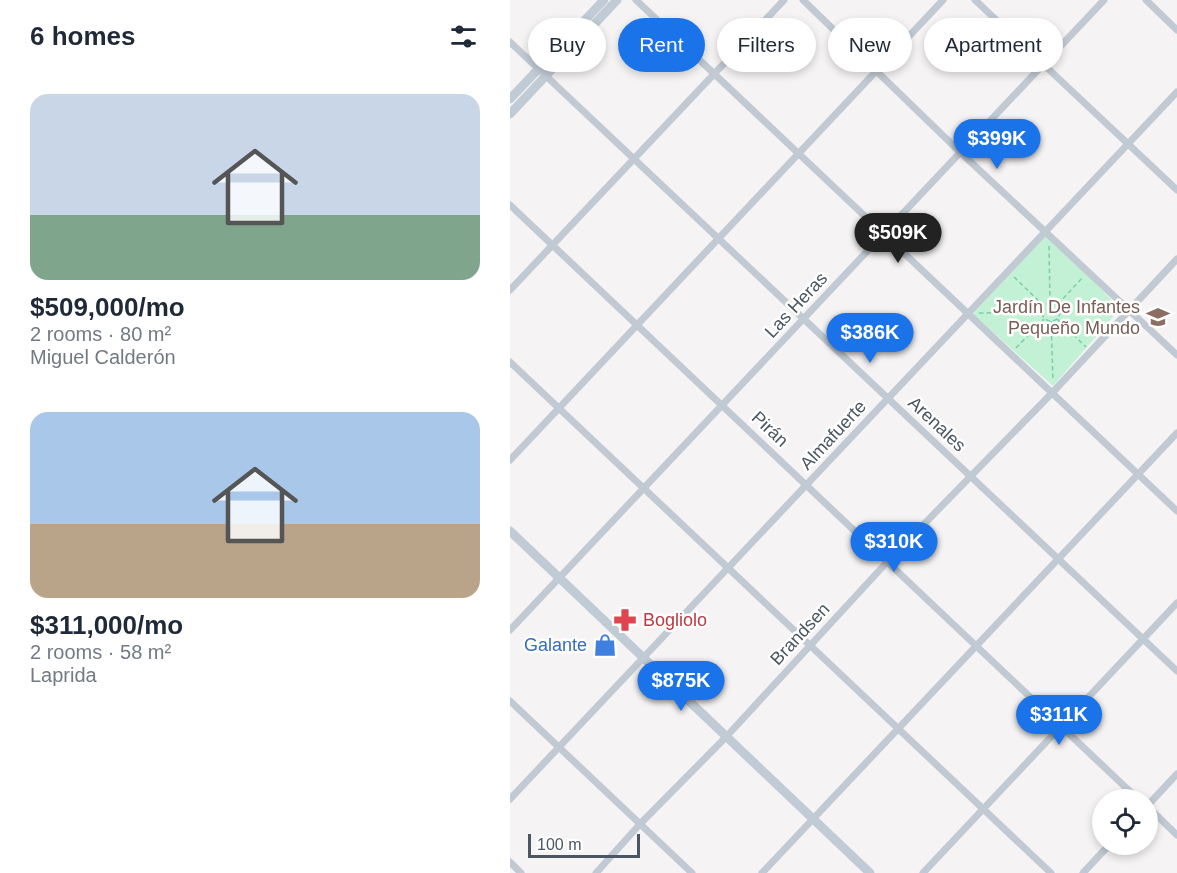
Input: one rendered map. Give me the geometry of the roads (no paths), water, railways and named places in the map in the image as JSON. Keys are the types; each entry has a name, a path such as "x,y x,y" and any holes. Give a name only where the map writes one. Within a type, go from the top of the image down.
{"main road":[{"path":"510,114 604,0"},
{"path":"510,99 542,73 617,0"},
{"path":"510,531 870,873"}],"street":[{"path":"636,0 968,314 1052,390 1177,511"},
{"path":"510,290 784,0"},
{"path":"802,0 828,25"},
{"path":"912,32 943,0"},
{"path":"975,0 994,18"},
{"name":"Las Heras","path":"1063,44 1104,0"},
{"path":"1146,0 1177,30"},
{"name":"Arenales","path":"510,42 1177,671"},
{"path":"510,460 874,72"},
{"path":"878,72 1177,355"},
{"name":"Las Heras","path":"510,630 1036,72"},
{"path":"1052,72 1177,190"},
{"name":"Almafuerte","path":"510,799 1177,92"},
{"name":"Pirán","path":"510,205 1127,789"},
{"name":"Brandsen","path":"596,873 888,561 1177,259"},
{"path":"510,362 1051,873"},
{"path":"762,873 1177,433"},
{"path":"923,873 1177,603"},
{"path":"510,701 692,873"},
{"path":"1158,795 1177,774"},
{"path":"1158,816 1177,835"},
{"path":"1083,873 1100,855"},
{"path":"510,862 521,873"}],"place":[{"name":"Jardín De Infantes Pequeño Mundo","path":"1158,317"},
{"name":"Bogliolo","path":"625,620"},
{"name":"Galante","path":"605,645"}]}
